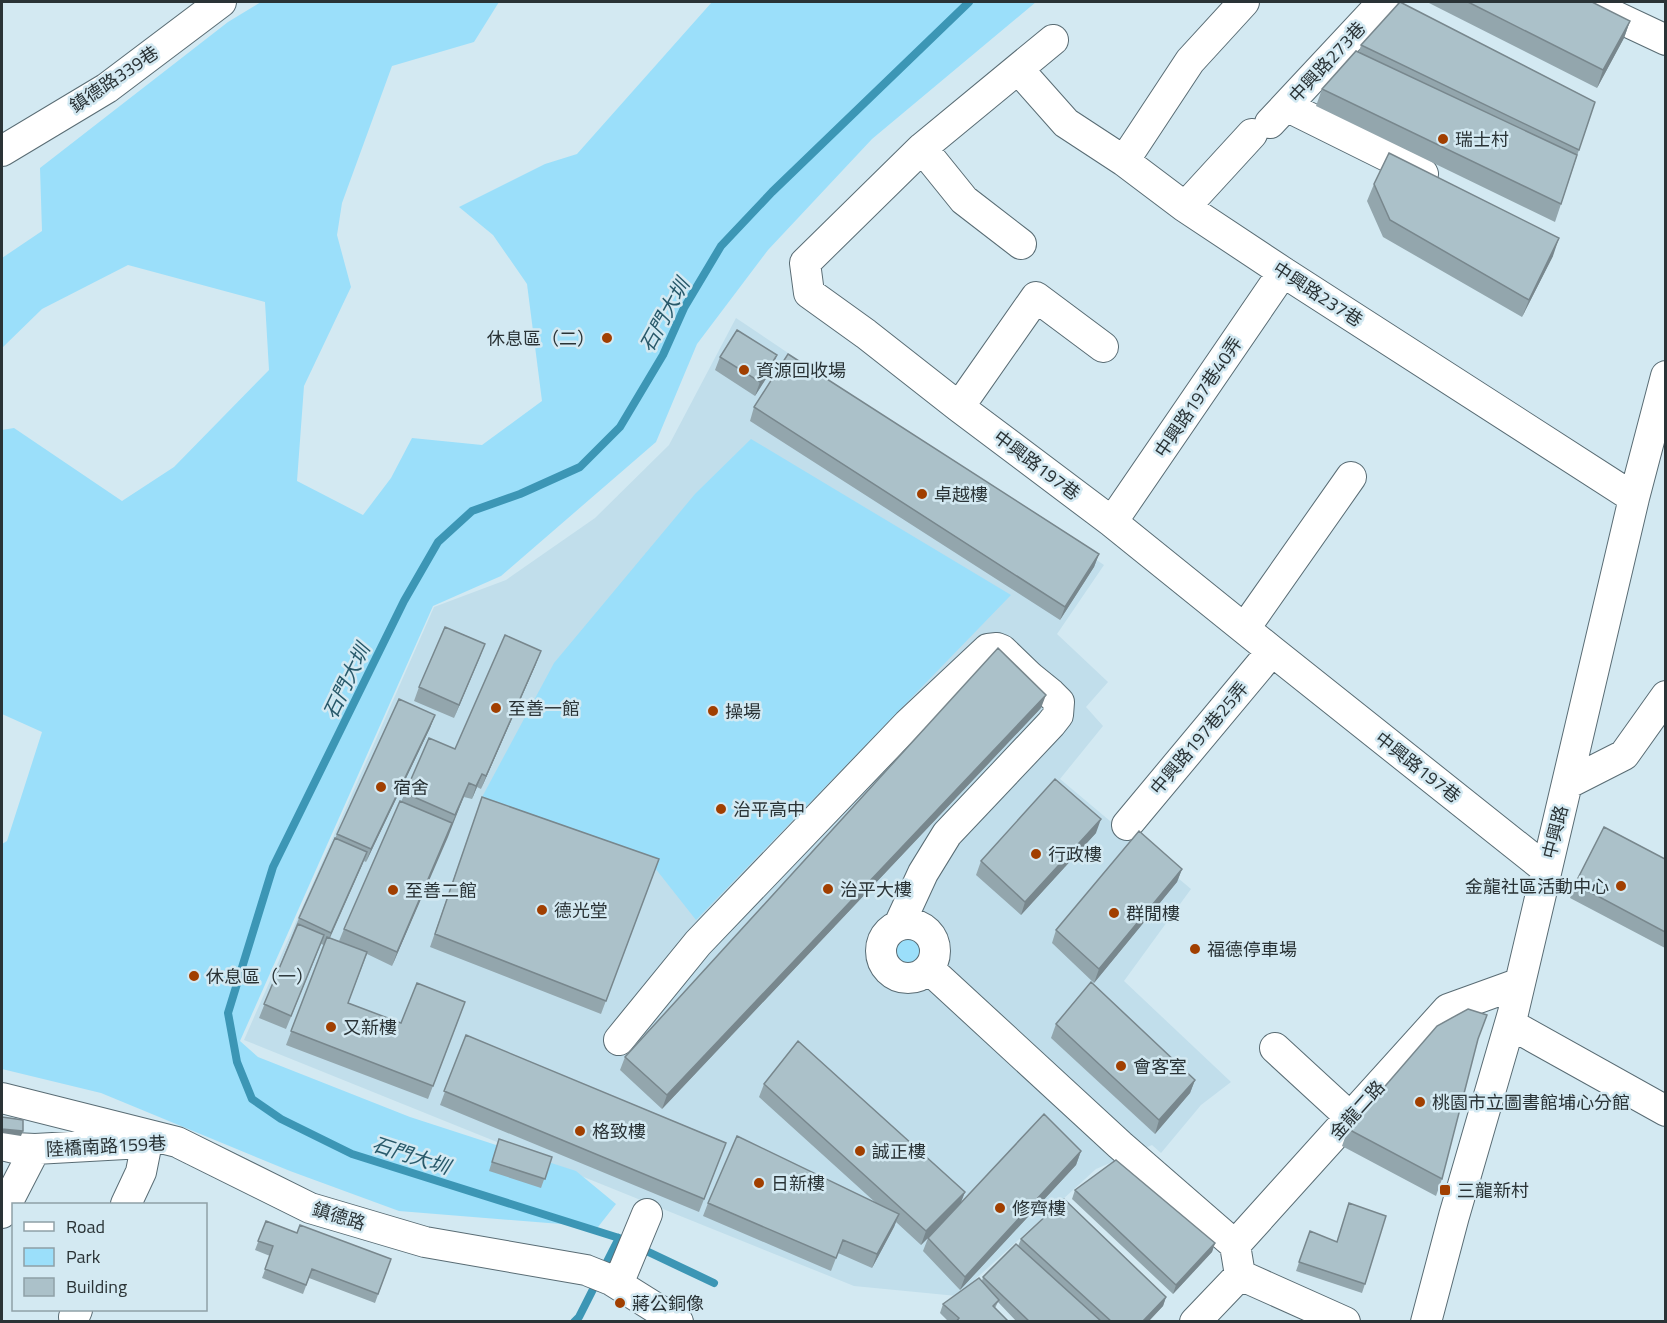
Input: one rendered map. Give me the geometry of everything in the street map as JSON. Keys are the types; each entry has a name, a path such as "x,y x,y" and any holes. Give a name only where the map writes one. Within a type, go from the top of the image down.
{"street":[{"name":"鎮德路339巷","path":"2,151 107,88 221,2"},
{"path":"1124,161 1190,61 1244,2"},
{"path":"1585,2 1665,40"},
{"name":"中興路273巷","path":"1185,207 1270,121 1395,3"},
{"name":"中興路197巷","path":"1053,40 922,148 805,263 809,293 1112,522 1546,869"},
{"name":"中興路237巷","path":"1018,69 1066,123 1124,161 1185,207 1634,498"},
{"path":"1270,121 1446,185"},
{"path":"922,148 964,200 1021,244"},
{"name":"中興路197巷40弄","path":"1112,522 1283,272"},
{"path":"959,407 1036,297 1103,347"},
{"name":"中興路","path":"1426,1322 1454,1216 1510,1024 1665,376"},
{"path":"1245,628 1351,477"},
{"path":"619,1040 698,943 769,868 908,724 988,649 997,648 1059,702 1058,715 947,834 923,873 899,925"},
{"name":"中興路197巷25弄","path":"1127,825 1272,651"},
{"path":"1567,784 1624,754 1665,696"},
{"path":"899,925 917,925 931,936 934,944 934,961 922,975 914,978 904,979 896,976 888,970 880,954 885,936 899,925"},
{"path":"929,969 1120,1145 1235,1245 1240,1275"},
{"name":"金龍二路","path":"1235,1245 1448,1009 1520,983"},
{"path":"1510,1024 1665,1111"},
{"path":"1275,1048 1350,1117"},
{"name":"鎮德路","path":"2,1098 162,1142 310,1208 425,1242 622,1257 678,1322"},
{"path":"126,1203 141,1172 162,1142"},
{"name":"陸橋南路159巷","path":"2,1213 35,1149 162,1142"},
{"path":"2,1145 35,1149"},
{"path":"1195,1322 1240,1275"},
{"path":"1240,1275 1345,1322"}],"shaded area":[{"name":"治平高中","path":"736,318 1104,565 1057,634 1108,682 1086,707 1103,726 1060,779 1191,889 1124,981 1231,1082 1201,1105 1161,1153 1152,1145 1096,1169 957,1296 854,1286 244,1040 434,607 506,580 595,518 669,445"}],"green space":[{"path":"261,2 499,2 474,42 392,66 342,203 337,235 351,287 304,386 297,481 363,515 391,478 412,438 482,445 542,401 527,284 493,235 459,207 545,164 577,154 712,2 1036,2 872,139 768,250 697,344 656,442 501,576 433,606 240,1041 258,1057 410,1117 576,1171 616,1204 598,1227 399,1211 290,1171 101,1093 2,1069 2,844 7,841 42,732 2,714 2,430 14,428 122,501 174,467 269,370 265,302 128,265 42,309 2,348 2,258 42,231 40,168 228,22"},
{"name":"操場","path":"751,439 1011,595 696,920 655,868 481,799 554,663 695,494"},
{"path":"908,935 920,940 925,952 920,964 908,969 896,964 891,952 896,940"}],"building":[{"name":"瑞士村","path":"1400,2 1595,102 1579,150 1361,45"},
{"path":"1468,2 1592,2 1630,21 1603,70"},
{"name":"瑞士村","path":"1356,51 1577,155 1561,204 1322,89"},
{"name":"瑞士村","path":"1389,153 1559,238 1529,300 1390,220 1374,184"},
{"path":"737,330 777,355 760,382 720,357"},
{"name":"卓越樓","path":"788,354 1099,554 1065,607 754,407"},
{"path":"445,627 485,644 459,705 419,687"},
{"name":"至善一館","path":"505,635 541,651 486,776 482,774 476,786 469,783 455,815 405,793 429,738 455,749"},
{"name":"治平大樓","path":"998,648 1046,695 667,1095 625,1057"},
{"name":"宿舍","path":"399,699 435,715 371,849 337,834"},
{"name":"行政樓","path":"1055,779 1101,819 1025,902 981,861"},
{"name":"德光堂","path":"482,797 659,859 606,1001 435,934"},
{"name":"至善二館","path":"400,801 452,823 397,952 344,929"},
{"name":"金龍社區活動中心","path":"1604,827 1665,859 1665,932 1575,884"},
{"name":"群閒樓","path":"1139,831 1182,869 1099,969 1056,930"},
{"path":"335,838 367,852 331,933 299,918"},
{"path":"298,924 324,935 291,1016 264,1004"},
{"name":"又新樓","path":"327,937 367,952 348,1003 401,1023 417,983 465,1002 433,1086 291,1031"},
{"name":"會客室","path":"1091,982 1195,1080 1159,1120 1056,1024"},
{"name":"桃園市立圖書館埔心分館","path":"1468,1009 1487,1015 1478,1039 1442,1179 1348,1129 1437,1026"},
{"name":"格致樓","path":"466,1035 726,1143 704,1199 444,1091"},
{"name":"誠正樓","path":"798,1041 965,1192 926,1231 764,1084"},
{"name":"修齊樓","path":"1044,1114 1081,1151 965,1277 928,1238"},
{"path":"2,1117 23,1120 23,1131 2,1129"},
{"name":"日新樓","path":"737,1136 899,1214 877,1254 843,1240 836,1258 708,1203"},
{"path":"499,1139 552,1157 545,1179 492,1162"},
{"path":"1116,1160 1215,1243 1176,1285 1075,1190"},
{"path":"1064,1199 1166,1297 1142,1322 1112,1322 1021,1239"},
{"path":"1349,1203 1386,1216 1365,1284 1299,1262 1310,1231 1337,1242"},
{"path":"266,1221 297,1233 300,1225 391,1259 378,1294 312,1269 306,1285 265,1269 273,1246 258,1241"},
{"path":"1016,1244 1102,1322 1030,1322 983,1277"},
{"path":"979,1278 999,1300 993,1306 1009,1322 956,1322 959,1318 943,1304"}],"waterway":[{"name":"石門大圳","path":"714,1283 619,1238 352,1154 281,1119 252,1099 237,1062 228,1013 273,867 404,601 438,542 472,511 520,494 580,467 620,427 663,355 684,308 721,246 772,192 969,2"},
{"path":"574,1322 579,1317 619,1238"}],"place":[{"name":"瑞士村","path":"1443,139"},
{"name":"休息區（二）","path":"607,338"},
{"name":"資源回收場","path":"744,370"},
{"name":"卓越樓","path":"922,494"},
{"name":"至善一館","path":"496,708"},
{"name":"操場","path":"713,711"},
{"name":"宿舍","path":"381,787"},
{"name":"治平高中","path":"721,809"},
{"name":"行政樓","path":"1036,854"},
{"name":"金龍社區活動中心","path":"1621,886"},
{"name":"治平大樓","path":"828,889"},
{"name":"至善二館","path":"393,890"},
{"name":"德光堂","path":"542,910"},
{"name":"群閒樓","path":"1114,913"},
{"name":"福德停車場","path":"1195,949"},
{"name":"休息區（一）","path":"194,976"},
{"name":"又新樓","path":"331,1027"},
{"name":"會客室","path":"1121,1066"},
{"name":"桃園市立圖書館埔心分館","path":"1420,1102"},
{"name":"格致樓","path":"580,1131"},
{"name":"誠正樓","path":"860,1151"},
{"name":"日新樓","path":"759,1183"},
{"name":"三龍新村","path":"1445,1190"},
{"name":"修齊樓","path":"1000,1208"},
{"name":"蔣公銅像","path":"620,1303"}]}
